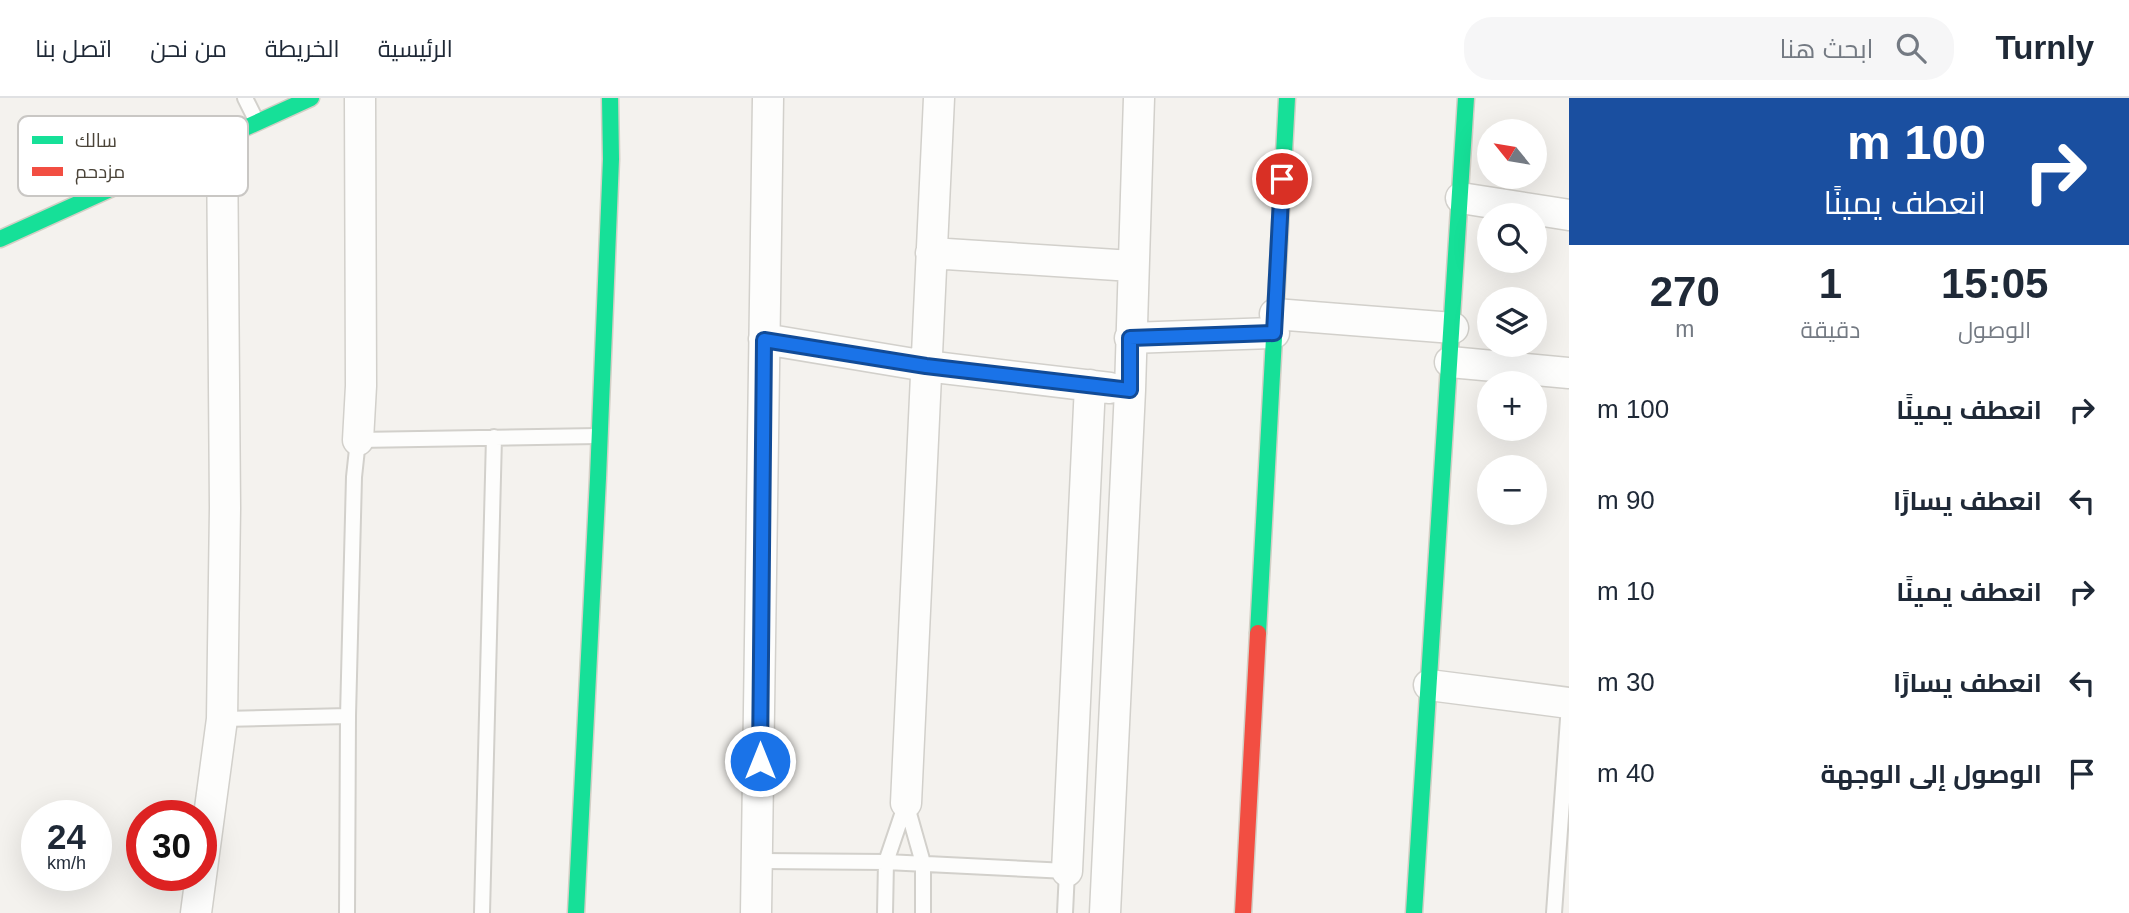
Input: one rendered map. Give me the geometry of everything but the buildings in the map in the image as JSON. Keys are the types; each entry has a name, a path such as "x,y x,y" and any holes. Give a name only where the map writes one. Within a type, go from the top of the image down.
{"street":[{"path":"248,126 311,98"},
{"path":"358,440 361,386 360,98"},
{"path":"576,913 600,436 611,159 610,98"},
{"path":"756,913 768,98"},
{"path":"906,803 939,98"},
{"path":"1105,913 1130,390 1139,98"},
{"path":"1243,913 1287,98"},
{"path":"1414,913 1466,98"},
{"path":"0,239 95,196"},
{"path":"196,913 222,719 225,508 222,196"},
{"path":"1461,198 1569,215"},
{"path":"931,253 1132,266"},
{"path":"1130,338 1275,324 1452,328"},
{"path":"764,340 926,366 1130,390"},
{"path":"1450,362 1569,373"},
{"path":"1067,871 1090,385"},
{"path":"1429,685 1569,704"}],"lane":[{"path":"245,98 257,122"},
{"path":"347,913 348,716 354,477 358,440 600,436"},
{"path":"482,913 494,437"},
{"path":"1554,913 1569,704"},
{"path":"222,719 348,716"},
{"path":"884,913 886,862 906,803"},
{"path":"906,803 923,863 923,913"},
{"path":"758,861 923,863 1067,871 1065,913"}],"traffic: fast":[{"path":"248,127 311,98"},
{"path":"576,913 598,478 611,159 610,98"},
{"path":"1258,633 1287,98"},
{"path":"1414,913 1466,98"},
{"path":"0,239 95,196"}],"traffic: jam":[{"path":"1243,913 1258,633"}],"route":[{"path":"760,761 764,340 926,366 1130,390 1130,338 1274,333 1282,179"}]}
